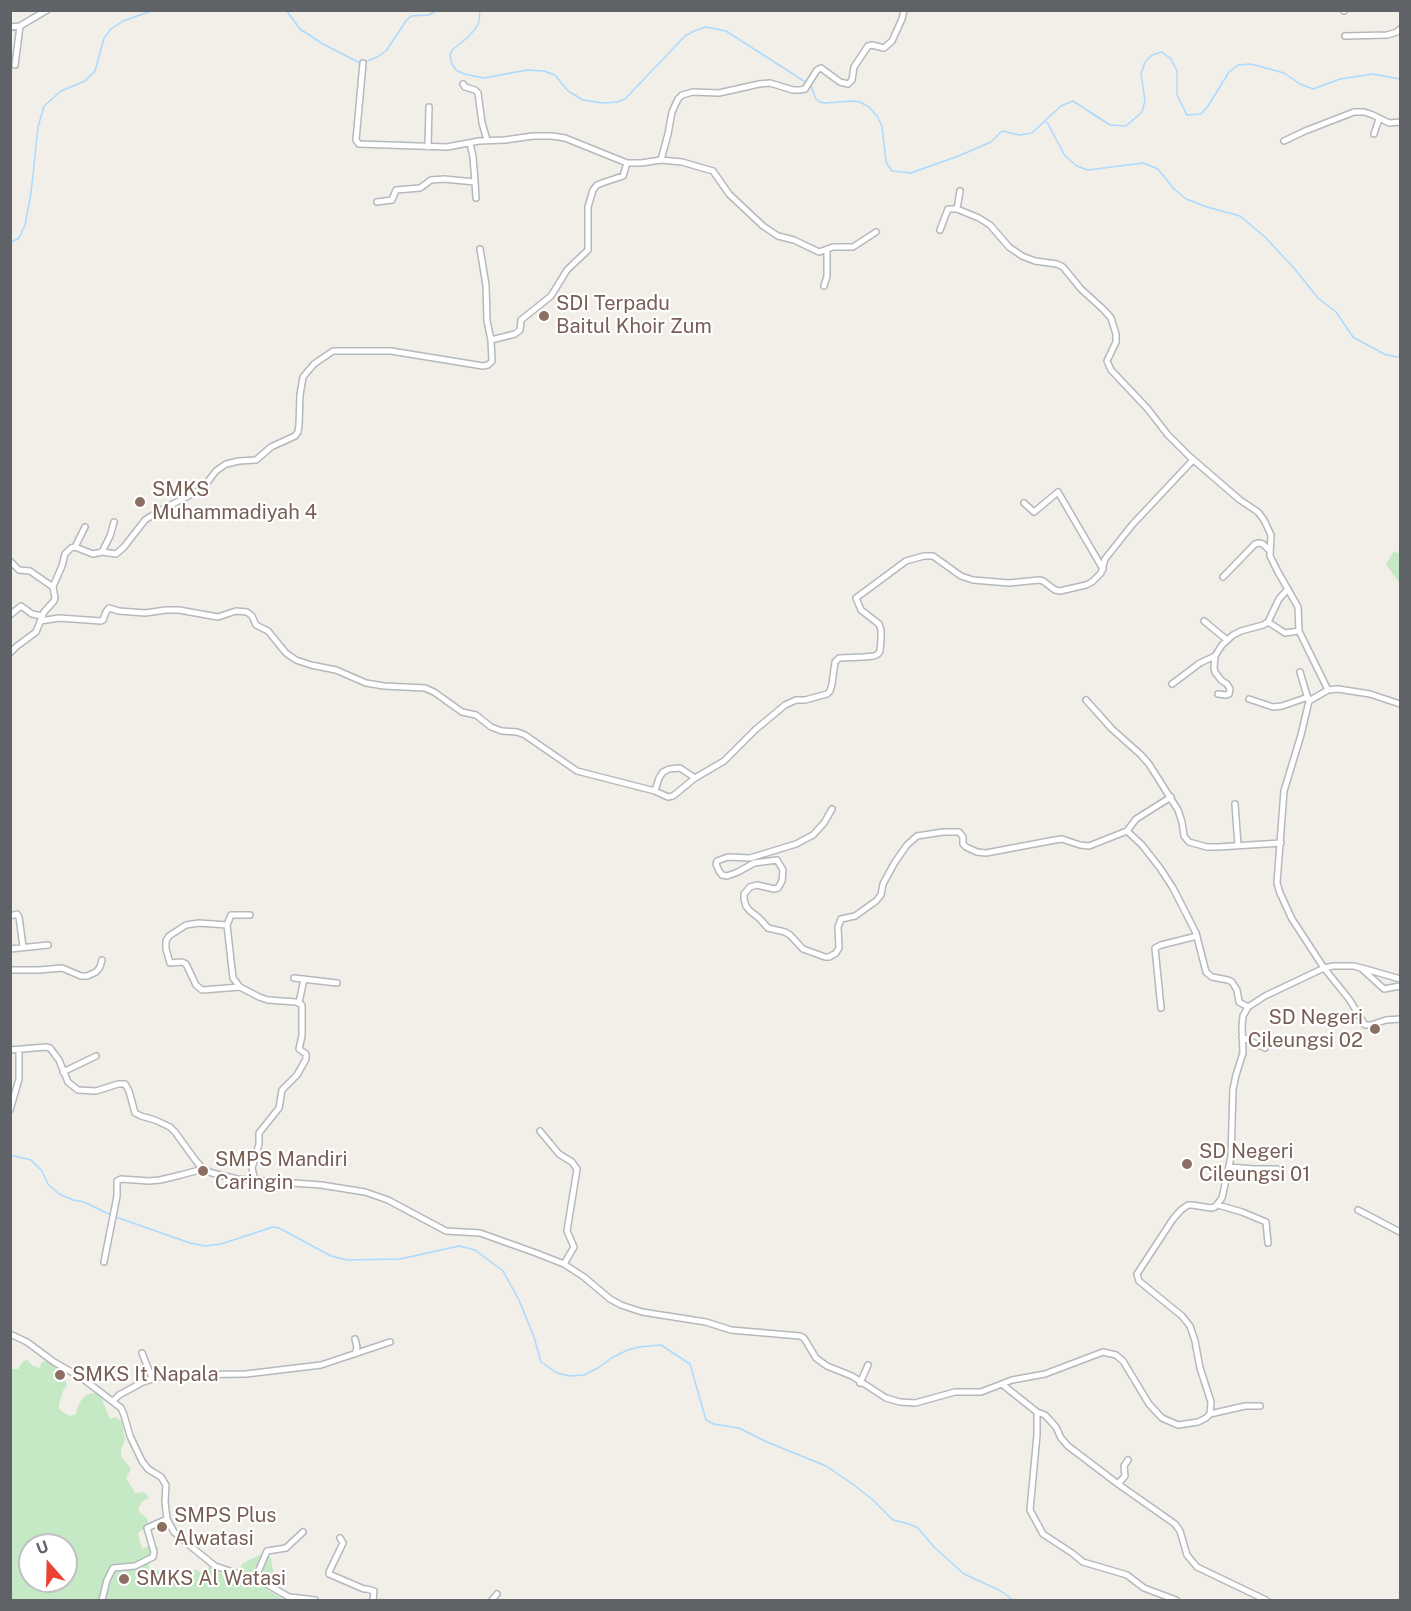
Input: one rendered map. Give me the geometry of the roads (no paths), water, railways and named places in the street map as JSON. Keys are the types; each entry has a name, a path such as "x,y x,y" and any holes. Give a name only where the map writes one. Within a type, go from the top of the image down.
{"street":[{"path":"10,27 20,26 47,10"},
{"path":"661,160 672,112 682,95 693,92 719,93 770,83 800,90 805,88 817,70 821,68 846,85 852,80 854,67 868,46 884,48 892,41 904,10"},
{"path":"15,65 20,26"},
{"path":"1345,36 1387,35 1399,32"},
{"path":"363,63 357,143 447,147 487,140 533,136 565,138 627,163 661,160 687,163 713,171 739,204 772,233 819,252 833,247 854,247 876,232"},
{"path":"463,84 477,91 487,140"},
{"path":"428,147 429,107"},
{"path":"1284,141 1354,112 1364,112 1389,123 1401,122"},
{"path":"1374,134 1380,119"},
{"path":"470,143 476,198"},
{"path":"492,340 518,332 521,320 551,296 567,270 588,250 588,207 593,190 597,185 623,176 627,163"},
{"path":"377,202 390,201 396,190 420,188 431,180 475,182"},
{"path":"957,209 960,191"},
{"path":"940,230 948,209 957,209 979,218 990,225 1009,247 1022,256 1063,267 1081,289 1111,318 1116,342 1107,357 1107,364 1168,435 1193,460 1240,500 1258,512 1264,520 1270,535 1270,556 1298,607 1299,631 1328,690"},
{"path":"10,654 36,632 41,619 55,598 53,587 65,554 70,548 75,547 89,554 102,552 116,554 146,520 202,489 216,471 226,464 239,460 256,460 271,447 295,436 299,425 303,377 314,364 333,351 391,351 483,366 492,362 492,340 487,321 486,285 480,249"},
{"path":"824,286 828,267 827,249"},
{"path":"10,615 21,606 41,619 101,621 109,608 145,613 179,610 218,616 236,611 247,612 252,616 256,625 268,631 286,653 296,660 336,670 366,683 425,688 462,712 477,716 491,727 525,735 577,771 673,796 695,778 724,761 755,730 785,705 796,700 827,694 832,684 835,662 839,658 878,654 882,639 879,624 861,610 856,598 906,561 933,556 967,579 1008,583 1039,580 1060,591 1092,582 1101,573 1105,559 1132,525 1193,460"},
{"path":"1024,503 1034,512 1058,492 1103,569"},
{"path":"102,552 114,522"},
{"path":"75,547 85,527"},
{"path":"1223,577 1255,544 1263,544 1270,551"},
{"path":"10,561 17,568 30,571 53,587"},
{"path":"10,574 17,568"},
{"path":"1218,694 1226,695 1230,689 1215,672 1215,656 1218,649 1241,631 1268,622 1279,599 1288,589"},
{"path":"1204,621 1227,640"},
{"path":"1268,622 1286,633 1299,631"},
{"path":"1172,684 1200,663 1215,656"},
{"path":"1300,672 1308,699 1298,747 1284,791 1277,883 1292,920 1365,1025 1401,1019"},
{"path":"1249,699 1273,707 1282,706 1308,699 1328,690 1338,689 1380,696 1401,704"},
{"path":"1086,700 1112,729 1146,760 1178,810 1186,840 1218,848 1281,843"},
{"path":"655,791 661,775 669,769 680,768 695,778"},
{"path":"832,809 824,823 813,835 796,844 750,858 728,857 717,861 716,864 719,871 727,876 753,863 777,861 783,870 781,885 774,889 757,885 750,887 744,894 746,906 768,928 785,932 803,949 825,957 836,954 839,948 838,927 842,919 855,916 876,902 895,862 906,845 917,836 959,832 966,847 986,853 1055,840 1067,840 1089,846 1128,831 1136,819 1171,797"},
{"path":"1236,804 1238,845"},
{"path":"1128,831 1160,868 1190,920 1197,936 1206,972 1212,977 1232,982 1237,990 1239,1002 1248,1007"},
{"path":"10,916 16,914 19,917 23,947"},
{"path":"250,915 231,915 227,925 233,978 240,987 268,1000 302,1005 302,1036 299,1049 306,1054 306,1061 297,1075 282,1090 279,1108 259,1134 259,1144 252,1168 255,1181"},
{"path":"227,925 199,923 186,925 169,936 166,949 170,963 186,964 196,985 202,990 240,987"},
{"path":"1161,1008 1155,948 1197,936"},
{"path":"10,948 48,945"},
{"path":"10,970 62,968 87,976 96,972 102,960"},
{"path":"1210,1414 1210,1402 1190,1326 1182,1316 1139,1281 1137,1274 1173,1219 1184,1207 1192,1205 1211,1208 1218,1205 1222,1198 1229,1167 1232,1098 1243,1053 1243,1016 1248,1007 1265,996 1324,968 1347,965 1401,979"},
{"path":"1361,968 1384,989 1401,986"},
{"path":"294,978 337,983"},
{"path":"298,1003 304,979"},
{"path":"1242,1037 1265,1048"},
{"path":"10,1050 50,1048 57,1056 70,1086 78,1090 96,1091 125,1084 135,1113 170,1127 203,1168 225,1176 255,1181 321,1185 365,1192 388,1200 446,1230 480,1233 564,1264 615,1302 636,1310 706,1322 723,1329 800,1336 804,1338 816,1358 827,1366 852,1376 886,1398 900,1402 915,1403 955,1392 981,1392 1019,1378 1045,1374 1098,1353 1110,1353 1123,1361 1149,1404 1162,1418 1178,1425 1198,1422 1210,1414 1245,1406 1260,1406"},
{"path":"10,1110 19,1079 20,1050"},
{"path":"63,1072 96,1056"},
{"path":"540,1131 559,1154 572,1162 577,1169 567,1231 574,1247 564,1264"},
{"path":"1229,1167 1277,1169"},
{"path":"104,1262 117,1196 117,1180 160,1180 203,1168"},
{"path":"1218,1205 1266,1222 1268,1243"},
{"path":"1358,1210 1401,1232"},
{"path":"10,1334 27,1342 54,1362 82,1378 113,1401 123,1412 130,1436 142,1461 148,1469 164,1480 168,1519 174,1532 215,1566 263,1582 291,1599 315,1600"},
{"path":"355,1339 357,1347 355,1354"},
{"path":"113,1401 152,1378 175,1374 239,1374 321,1365 390,1342"},
{"path":"142,1353 152,1378"},
{"path":"860,1383 868,1365"},
{"path":"1003,1385 1037,1412 1045,1415 1068,1446 1175,1524 1180,1531 1187,1555 1197,1567 1266,1600"},
{"path":"1037,1412 1038,1435 1030,1510 1043,1534 1083,1562 1131,1577 1135,1583 1144,1588 1176,1600"},
{"path":"1118,1484 1125,1476 1124,1466 1128,1460"},
{"path":"102,1600 113,1568 135,1566 153,1557 154,1552 147,1528 168,1519"},
{"path":"255,1579 267,1551 286,1548 303,1532"},
{"path":"340,1538 342,1543 328,1572 364,1589 374,1591 373,1600"},
{"path":"492,1600 497,1593"}],"waterway":[{"path":"10,243 19,238 25,225 38,127 44,106 61,91 85,81 95,71 104,38 111,29 123,21 154,10"},
{"path":"286,10 300,29 360,63"},
{"path":"365,62 386,51 411,16 428,15 438,10"},
{"path":"480,10 476,28 452,50 450,56 456,70 464,74 484,78 527,70 544,71 555,75 568,91 583,100 617,102 625,99 685,36 706,27 726,31 807,83"},
{"path":"811,86 816,99 820,102 852,101 869,107 882,126 886,162 892,171 911,173 991,142 1002,131 1020,135 1032,133 1061,106 1073,101 1110,125 1126,126 1142,112 1145,100 1141,74 1145,62 1152,55 1162,52 1171,59 1177,71 1177,95 1187,115 1201,114 1229,72 1238,65 1251,64 1284,73 1300,84 1313,89 1340,79 1373,74 1400,79"},
{"path":"1047,122 1065,156 1077,166 1088,170 1143,163 1158,169 1174,189 1186,199 1240,216 1265,237 1318,298 1336,312 1353,337 1384,354 1400,356"},
{"path":"10,1155 31,1160 42,1171 48,1184 59,1194 84,1202 111,1215"},
{"path":"116,1217 205,1246 221,1244 273,1227 279,1228 331,1256 347,1260 400,1259 459,1246 475,1250 503,1271 519,1300 541,1362 557,1373 570,1376 584,1375 628,1350 661,1345 690,1364 706,1420 714,1424 739,1428 826,1466 873,1500 893,1520 918,1528 934,1547 964,1574 999,1590 1012,1600"}],"place":[{"name":"SDI Terpadu Baitul Khoir Zum","path":"544,316"},
{"name":"SMKS Muhammadiyah 4","path":"140,502"},
{"name":"SD Negeri Cileungsi 02","path":"1375,1029"},
{"name":"SD Negeri Cileungsi 01","path":"1187,1164"},
{"name":"SMPS Mandiri Caringin","path":"203,1171"},
{"name":"SMKS It Napala","path":"60,1375"},
{"name":"SMPS Plus Alwatasi","path":"162,1527"},
{"name":"SMKS Al Watasi","path":"124,1579"}]}
